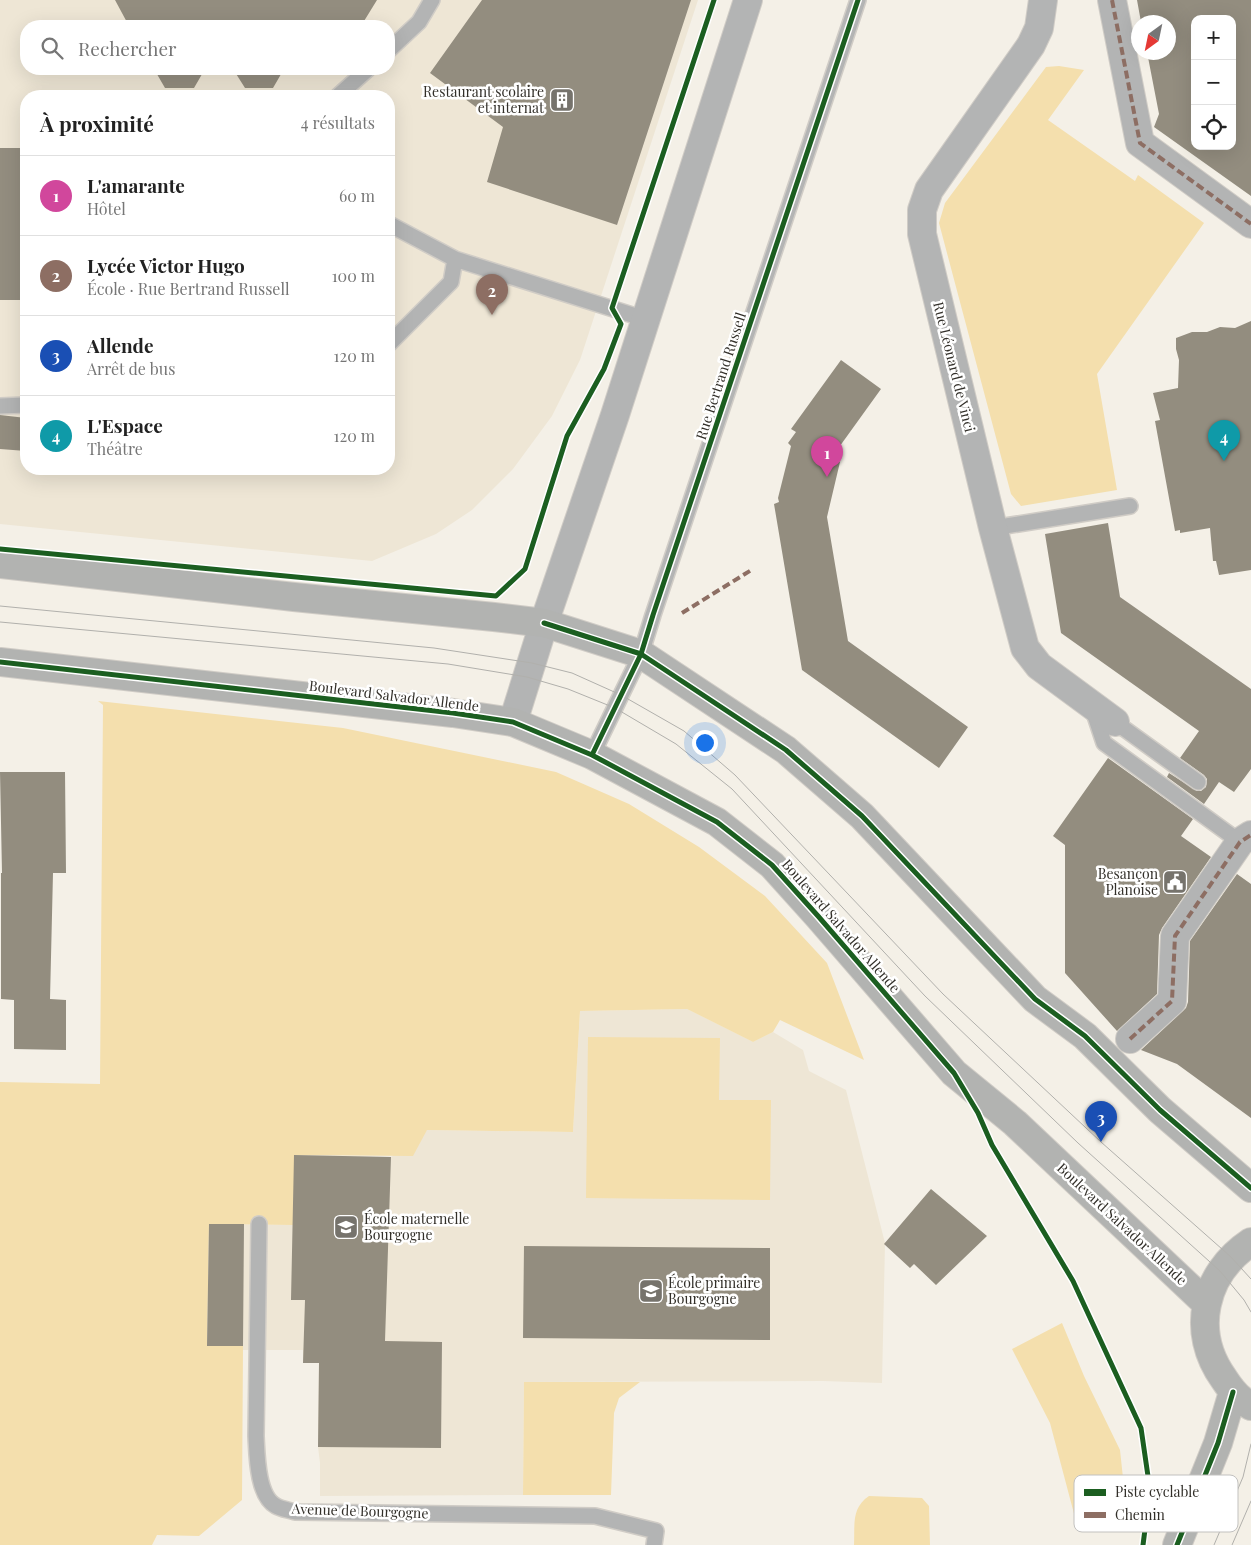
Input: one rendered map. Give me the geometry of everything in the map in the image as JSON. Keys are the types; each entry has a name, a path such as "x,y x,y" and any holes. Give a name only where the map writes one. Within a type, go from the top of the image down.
{"street":[{"path":"513,722 615,415 748,0"},
{"name":"Rue Léonard de Vinci","path":"1043,0 1039,28 1031,45 929,190 922,210 922,234 993,528 1025,648 1039,666 1114,722"},
{"path":"1112,0 1140,143 1251,224"},
{"path":"0,564 544,624 641,654 786,750 862,816 1035,999 1085,1036 1160,1110 1251,1188"},
{"name":"Boulevard Salvador Allende","path":"0,662 453,713 513,722 592,755 717,822 772,865 954,1073 1015,1123 1207,1304"},
{"path":"1130,1039 1172,1001 1175,936 1246,838"},
{"path":"1205,1475 1218,1443 1242,1399 1214,1366 1205,1336 1207,1304 1220,1270 1231,1258 1251,1242"},
{"path":"1178,1545 1183,1532"}],"lane":[{"path":"395,44 419,22 432,0"},
{"name":"Rue Bertrand Russell","path":"592,755 641,654 858,0"},
{"path":"345,90 361,75"},
{"path":"395,227 454,259 646,319"},
{"path":"395,338 451,282 454,259"},
{"path":"0,406 20,405"},
{"path":"993,528 1130,506"},
{"path":"1091,704 1104,743 1246,838"},
{"path":"1114,722 1198,782"},
{"name":"Avenue de Bourgogne","path":"259,1224 256,1436 258,1469 263,1489 274,1506 295,1512 595,1516 656,1531 654,1545"}],"shaded area":[{"path":"0,0 698,0 580,360 552,416 513,469 472,510 436,534 372,561 0,524"},
{"path":"1059,66 1084,70 1048,120 1135,181 1138,175 1204,223 1097,374 1117,490 1021,506 1011,494 939,223 945,203 1046,67"},
{"path":"98,701 343,728 556,772 629,804 699,847 765,896 827,963 864,1060 780,1020 773,1032 753,1042 687,1009 580,1011 573,1132 427,1130 413,1156 295,1155 293,1225 209,1224 207,1346 243,1346 242,1500 199,1536 157,1535 152,1545 0,1545 0,1082 100,1084 103,705"},
{"path":"687,1009 753,1042 773,1032 803,1050 809,1071 846,1090 885,1243 882,1383 823,1381 524,1382 523,1495 320,1496 318,1447 319,1363 303,1363 303,1350 242,1350 242,1346 207,1346 209,1224 292,1225 294,1155 391,1157 427,1130 573,1132 580,1011"},
{"path":"588,1037 720,1038 719,1100 771,1100 770,1200 586,1198"},
{"path":"1062,1323 1084,1376 1120,1450 1123,1475 1074,1475 1074,1514 1050,1423 1012,1349"},
{"path":"524,1382 640,1382 619,1398 614,1413 611,1495 523,1495"},
{"path":"869,1496 922,1498 929,1506 930,1545 854,1545 855,1518 859,1506"}],"building":[{"path":"115,0 377,0 365,20 126,20"},
{"name":"Restaurant scolaire et internat","path":"482,0 691,0 617,225 487,182 503,127 430,73"},
{"path":"1137,0 1251,0 1251,196 1154,127 1159,114 1149,60 1176,60 1176,15 1140,15"},
{"path":"157,75 202,75 194,88 165,88"},
{"path":"237,75 281,75 273,88 245,88"},
{"path":"0,148 20,148 20,300 0,300"},
{"path":"1251,321 1251,570 1219,575 1216,561 1213,561 1210,528 1180,533 1180,530 1175,531 1155,421 1160,420 1153,393 1178,388 1179,360 1176,338 1192,332 1207,332 1220,327 1235,328"},
{"path":"841,360 881,389 832,457 840,462 827,517 848,641 968,727 939,768 802,670 774,504 779,502 778,498 791,446 788,443 796,432 791,429"},
{"path":"0,415 20,417 20,451 0,449"},
{"path":"1108,523 1120,597 1251,689 1251,769 1234,792 1219,782 1204,804 1167,777 1169,773 1197,791 1201,791 1206,787 1207,779 1204,775 1180,758 1199,731 1061,633 1045,534"},
{"path":"1108,758 1193,819 1181,836 1211,857 1159,935 1157,994 1117,1031 1065,973 1065,845 1053,836"},
{"path":"0,772 65,772 66,873 53,873 50,999 66,1000 66,1050 14,1049 14,1000 1,999 2,873"},
{"path":"1237,874 1251,884 1251,1118 1177,1064 1141,1050 1186,1008 1188,1002 1190,941"},
{"path":"294,1155 391,1157 385,1341 442,1342 441,1448 318,1447 319,1363 303,1363 305,1300 291,1300"},
{"path":"931,1189 987,1236 936,1285 914,1264 910,1268 884,1244"},
{"path":"209,1224 244,1224 243,1346 207,1346"},
{"path":"524,1246 770,1248 770,1340 523,1338"}],"tram line":[{"path":"0,606 434,648 532,663 572,673 621,695 684,731 735,775 943,994 1101,1142 1231,1257 1251,1279"},
{"path":"0,622 448,664 527,677 568,689 615,708 676,744 732,789 925,996 1078,1143 1220,1271 1244,1300 1251,1312"},
{"path":"1238,1489 1243,1477 1251,1444"},
{"path":"1238,1531 1251,1501"},
{"path":"1214,1545 1220,1532"},
{"path":"1232,1545 1238,1532"}],"marked path":[{"path":"1112,0 1140,143 1251,224"},
{"path":"682,613 753,569"},
{"path":"1130,1039 1172,1001 1175,936 1240,842 1251,835"}],"cycle path":[{"path":"0,549 496,596 525,569 567,436 604,369 621,324 612,308 714,0"},
{"path":"592,755 641,654 858,0"},
{"path":"544,623 641,654 786,750 862,816 1035,999 1085,1036 1160,1110 1251,1188"},
{"path":"0,662 453,713 513,722 592,755 717,822 772,865 954,1073 978,1113 992,1145 1073,1281 1141,1428 1148,1475"},
{"path":"1205,1475 1218,1443 1233,1392"},
{"path":"1143,1545 1145,1532"},
{"path":"1177,1545 1182,1532"}],"place":[{"name":"Restaurant scolaire et internat","path":"562,100"},
{"name":"Lycée Victor Hugo","path":"492,315"},
{"name":"L'Espace","path":"1224,461"},
{"name":"L'amarante","path":"827,477"},
{"name":"Besançon Planoise","path":"1175,882"},
{"name":"Allende","path":"1101,1142"},
{"name":"École maternelle Bourgogne","path":"346,1227"},
{"name":"École primaire Bourgogne","path":"651,1291"}]}
